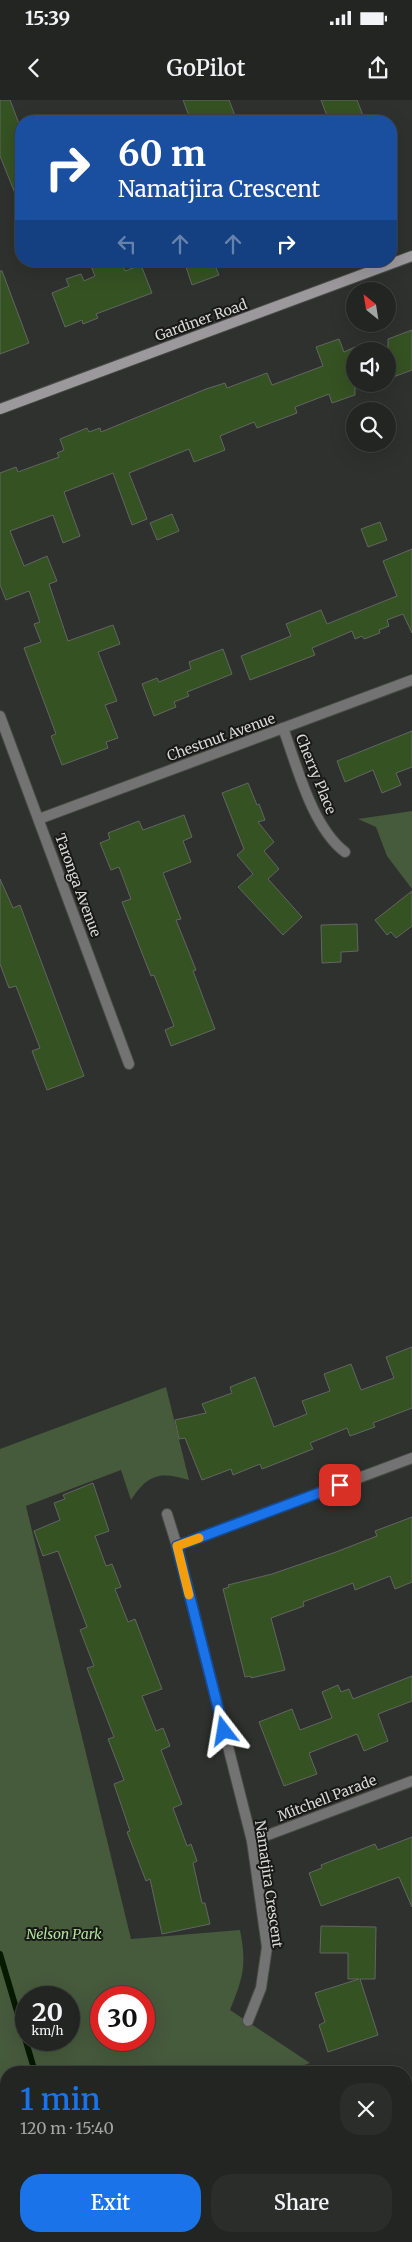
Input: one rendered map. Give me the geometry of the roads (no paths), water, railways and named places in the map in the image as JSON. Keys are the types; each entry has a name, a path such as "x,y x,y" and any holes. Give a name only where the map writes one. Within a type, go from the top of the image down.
{"street":[{"name":"Gardiner Road","path":"397,262 412,256"},
{"name":"Gardiner Road","path":"0,409 382,267"},
{"name":"Chestnut Avenue","path":"39,819 412,680"},
{"name":"Taronga Avenue","path":"0,716 129,1064"},
{"name":"Cherry Place","path":"283,728 315,814 334,844 345,852"},
{"path":"177,1546 412,1458"},
{"name":"Namatjira Crescent","path":"166,1514 177,1546 252,1841 267,1947 261,1988 248,2021"},
{"name":"Mitchell Parade","path":"252,1841 412,1781"}],"waterway":[{"path":"0,1954 33,2066"}],"park label":[{"name":"Nelson Park","path":"64,1934"}]}
